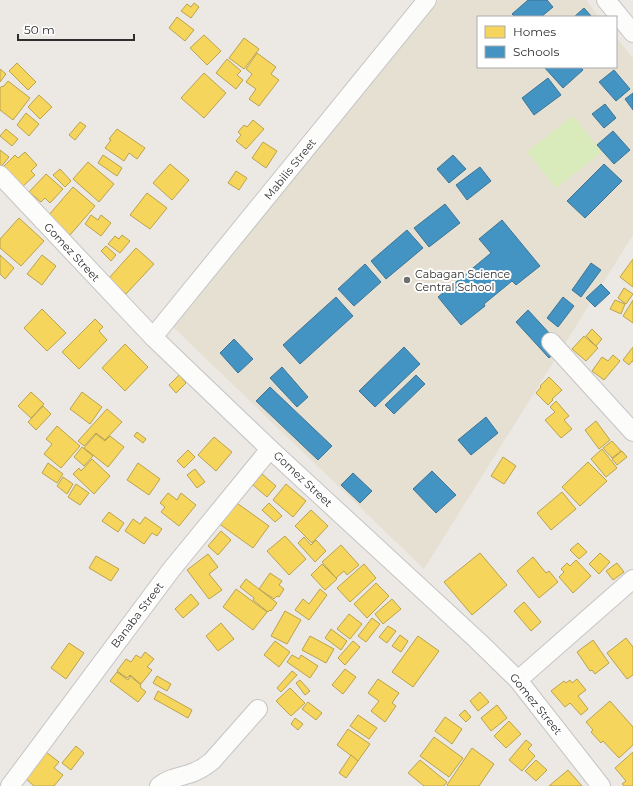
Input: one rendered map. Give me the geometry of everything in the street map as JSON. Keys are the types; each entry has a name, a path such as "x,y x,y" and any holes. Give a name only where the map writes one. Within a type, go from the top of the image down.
{"street":[{"name":"Mabilis Street","path":"153,337 427,0"},
{"path":"606,0 633,32"},
{"name":"Gomez Street","path":"0,175 153,337 270,449 477,640 518,680 602,786"},
{"path":"551,342 633,432"},
{"name":"Banaba Street","path":"10,786 171,570 270,449"},
{"path":"518,680 633,579"},
{"path":"159,786 172,778 189,774 203,768 212,761 258,709"}],"shaded area":[{"name":"Cabagan Science Central School","path":"439,0 586,0 598,16 477,16 477,68 617,68 617,38 633,58 633,235 424,569 171,325"}],"green space":[{"path":"573,116 602,152 556,188 527,152"}],"building: Homes":[{"path":"194,3 199,7 191,18 181,11 187,4 191,7"},
{"path":"177,17 194,30 185,41 169,28"},
{"path":"204,35 221,51 207,65 190,48"},
{"path":"244,38 259,49 244,69 229,58"},
{"path":"257,53 276,67 271,74 279,80 259,106 249,99 256,89 246,82 252,74 246,69"},
{"path":"227,59 241,71 237,75 243,80 236,89 216,73"},
{"path":"17,63 36,82 28,90 9,71"},
{"path":"0,69 6,74 0,82"},
{"path":"204,73 226,93 204,118 181,98"},
{"path":"8,81 30,98 13,120 0,110 0,88 2,86 3,87"},
{"path":"39,95 52,107 40,119 28,107"},
{"path":"26,113 39,124 29,136 17,125"},
{"path":"253,120 264,129 246,149 236,141 241,135 238,132 244,125 247,127"},
{"path":"80,122 86,126 75,140 69,135"},
{"path":"6,129 18,139 12,146 0,136"},
{"path":"117,129 145,148 137,159 129,153 124,161 105,148 111,140 109,139"},
{"path":"263,142 277,151 266,168 252,158"},
{"path":"0,150 9,157 0,168"},
{"path":"25,152 37,165 31,171 35,175 21,188 2,168 15,155 18,158"},
{"path":"103,155 122,168 117,176 98,163"},
{"path":"88,162 114,184 99,202 73,179"},
{"path":"170,164 189,180 172,200 153,183"},
{"path":"60,169 71,181 65,187 53,175"},
{"path":"236,171 247,178 239,190 228,183"},
{"path":"46,174 63,189 50,203 45,198 41,202 29,192"},
{"path":"73,187 95,206 70,235 48,216"},
{"path":"147,193 167,208 150,229 130,215"},
{"path":"91,215 98,220 101,215 111,223 101,236 85,224"},
{"path":"19,218 44,241 21,266 0,248 0,239"},
{"path":"122,235 130,241 120,253 108,244 115,236 119,239"},
{"path":"106,246 116,255 111,261 101,251"},
{"path":"136,248 154,264 126,294 109,278"},
{"path":"0,255 14,268 5,279 0,274"},
{"path":"42,255 56,266 42,285 27,274"},
{"path":"633,259 633,287 620,277"},
{"path":"624,288 633,294 626,304 618,298"},
{"path":"615,300 625,304 621,314 610,309"},
{"path":"633,300 633,323 623,316"},
{"path":"42,309 66,333 47,351 24,328"},
{"path":"95,319 103,327 99,331 107,340 79,369 62,352"},
{"path":"592,329 602,339 596,346 586,336"},
{"path":"584,336 598,348 586,361 572,349"},
{"path":"125,344 148,367 125,391 102,368"},
{"path":"633,347 633,362 632,361 629,365 623,360"},
{"path":"613,355 620,361 604,380 592,371 602,357 608,361"},
{"path":"179,375 186,383 176,393 169,385"},
{"path":"549,377 562,390 548,405 536,393 541,387 540,386"},
{"path":"31,392 44,404 31,418 18,406"},
{"path":"82,392 102,407 90,424 70,409"},
{"path":"556,401 569,416 564,420 572,429 561,438 545,420 555,412 550,407"},
{"path":"43,406 51,414 36,430 28,422"},
{"path":"107,409 122,422 105,440 96,433 84,446 78,441"},
{"path":"596,421 610,440 599,449 585,430"},
{"path":"57,426 80,446 61,468 44,454 52,444 46,439"},
{"path":"137,432 146,439 143,443 134,436"},
{"path":"96,434 105,441 110,436 124,447 108,467 84,448"},
{"path":"214,437 232,452 216,471 198,455"},
{"path":"612,441 621,451 612,458 603,448"},
{"path":"82,447 93,456 84,466 74,457"},
{"path":"602,449 617,468 606,477 591,459"},
{"path":"188,450 195,457 184,468 177,461"},
{"path":"622,451 627,457 617,465 612,459"},
{"path":"503,457 516,466 504,484 491,476"},
{"path":"92,459 110,476 94,494 73,474 79,468 81,471"},
{"path":"588,462 607,481 580,506 562,487"},
{"path":"48,463 63,474 57,483 42,473"},
{"path":"138,463 160,479 149,495 127,480"},
{"path":"195,469 205,482 197,488 187,475"},
{"path":"262,474 276,486 267,497 253,485"},
{"path":"63,477 73,484 67,494 57,486"},
{"path":"76,484 89,493 80,505 68,497"},
{"path":"286,484 306,501 293,517 273,500"},
{"path":"562,492 576,509 551,530 537,513"},
{"path":"168,493 177,500 181,493 196,505 179,526 161,512 165,507 160,503"},
{"path":"234,501 269,526 253,548 218,523"},
{"path":"269,503 282,516 275,522 262,510"},
{"path":"311,510 328,526 312,543 295,526"},
{"path":"109,512 124,523 118,532 102,521"},
{"path":"145,517 162,529 157,536 152,533 144,544 125,531 133,519 140,524"},
{"path":"221,531 231,540 218,555 208,546"},
{"path":"285,536 306,559 289,575 267,551"},
{"path":"304,537 311,545 316,540 326,551 315,562 298,543"},
{"path":"578,543 587,552 579,559 570,550"},
{"path":"341,545 359,565 347,575 344,571 336,578 322,562"},
{"path":"480,553 507,585 472,615 444,582"},
{"path":"600,553 610,562 599,574 589,564"},
{"path":"208,554 218,567 209,574 222,590 209,599 187,570"},
{"path":"96,556 119,569 111,581 89,568"},
{"path":"533,557 546,573 549,571 558,582 539,598 517,571"},
{"path":"576,560 591,576 573,593 559,577 564,572 561,569 567,563 570,566"},
{"path":"617,563 624,572 613,580 606,571"},
{"path":"322,564 337,579 325,590 311,575"},
{"path":"364,564 376,578 350,602 337,588"},
{"path":"270,573 282,581 279,585 284,589 279,597 277,596 274,599 259,589"},
{"path":"246,579 277,603 271,611 270,610 268,612 240,587"},
{"path":"376,583 389,596 367,618 354,604"},
{"path":"236,589 267,612 253,630 223,607"},
{"path":"320,589 327,595 309,620 295,610 303,599 309,604"},
{"path":"191,594 199,604 183,618 175,609"},
{"path":"392,599 401,609 383,624 375,614"},
{"path":"524,602 541,622 531,631 514,611"},
{"path":"285,611 301,620 287,644 271,636"},
{"path":"349,614 362,624 350,639 337,629"},
{"path":"372,618 380,624 366,642 358,636"},
{"path":"221,623 234,639 218,651 206,636"},
{"path":"388,626 396,631 387,643 379,637"},
{"path":"331,629 347,641 341,650 325,638"},
{"path":"400,635 408,641 401,652 392,646"},
{"path":"310,636 334,649 326,663 302,650"},
{"path":"418,636 439,651 413,687 392,672"},
{"path":"626,638 633,647 633,675 627,679 607,653"},
{"path":"593,640 609,663 595,674 592,670 590,671 577,652"},
{"path":"275,641 290,652 279,667 264,655"},
{"path":"353,641 360,647 345,665 338,658"},
{"path":"69,643 84,653 66,679 51,668"},
{"path":"145,652 154,659 147,667 152,670 141,684 130,675 127,678 117,671 126,659 131,662 136,655 141,658"},
{"path":"292,655 299,659 301,655 318,666 310,678 287,662"},
{"path":"345,669 356,677 343,694 332,685"},
{"path":"292,671 297,675 281,692 277,688"},
{"path":"117,672 128,680 130,676 141,685 140,687 146,692 138,702 110,681"},
{"path":"157,676 171,684 167,691 153,683"},
{"path":"378,679 399,693 392,703 396,706 385,722 371,711 379,701 368,693"},
{"path":"577,679 586,690 578,696 588,709 581,715 570,703 565,707 551,691 564,681 566,683 570,680 572,683"},
{"path":"300,680 310,691 305,695 296,683"},
{"path":"290,688 305,703 291,716 276,701"},
{"path":"158,691 192,710 188,718 154,699"},
{"path":"480,692 489,702 478,711 470,701"},
{"path":"610,701 633,727 633,745 619,758 603,741 601,743 591,732 593,730 586,722"},
{"path":"308,702 322,713 316,720 302,709"},
{"path":"497,705 507,718 491,731 481,718"},
{"path":"465,710 471,717 466,722 459,715"},
{"path":"358,715 377,728 369,739 350,726"},
{"path":"445,717 462,729 452,744 435,731"},
{"path":"295,718 303,724 298,730 291,724"},
{"path":"509,721 521,734 506,748 494,736"},
{"path":"348,729 370,744 358,761 337,745"},
{"path":"434,737 463,758 449,777 420,756"},
{"path":"526,740 532,745 528,749 535,756 522,771 509,760"},
{"path":"76,746 84,753 71,770 62,763"},
{"path":"472,748 494,764 479,786 448,786 447,785"},
{"path":"46,752 59,762 54,768 63,775 54,786 34,786 25,778"},
{"path":"633,752 633,786 624,786 622,784 626,781 615,768"},
{"path":"351,755 358,761 346,778 339,773"},
{"path":"420,760 447,782 444,786 424,786 408,773"},
{"path":"536,760 547,770 536,781 525,771"},
{"path":"568,770 582,786 549,786"}],"building: Schools":[{"path":"528,0 547,0 553,7 542,16 514,16 512,14"},
{"path":"584,8 591,16 575,16"},
{"path":"545,68 582,68 583,70 563,88"},
{"path":"614,70 630,89 616,101 599,82"},
{"path":"548,78 561,95 534,115 522,98"},
{"path":"633,93 633,110 625,99"},
{"path":"605,104 616,118 604,128 592,114"},
{"path":"613,131 630,150 614,164 597,145"},
{"path":"453,155 466,169 449,183 437,169"},
{"path":"604,164 622,181 585,218 567,201"},
{"path":"480,167 491,181 467,200 456,185"},
{"path":"445,204 460,223 429,247 414,228"},
{"path":"502,220 540,266 516,285 512,281 484,304 485,306 461,325 438,297 491,253 479,239"},
{"path":"407,230 423,248 386,279 371,261"},
{"path":"591,263 601,270 581,297 572,290"},
{"path":"365,264 381,282 354,306 338,289"},
{"path":"601,284 610,293 595,307 586,298"},
{"path":"336,297 353,316 300,364 283,345"},
{"path":"563,297 574,306 558,327 547,318"},
{"path":"528,310 562,347 549,358 516,322"},
{"path":"234,339 253,359 238,373 220,353"},
{"path":"404,347 420,364 375,407 359,391"},
{"path":"282,367 308,397 297,407 270,378"},
{"path":"416,375 425,384 394,414 385,405"},
{"path":"270,387 332,446 318,460 256,401"},
{"path":"486,417 498,433 471,455 458,440"},
{"path":"432,471 456,495 436,513 413,489"},
{"path":"353,473 372,491 360,503 341,485"}],"place":[{"name":"Cabagan Science Central School","path":"407,280"}]}
